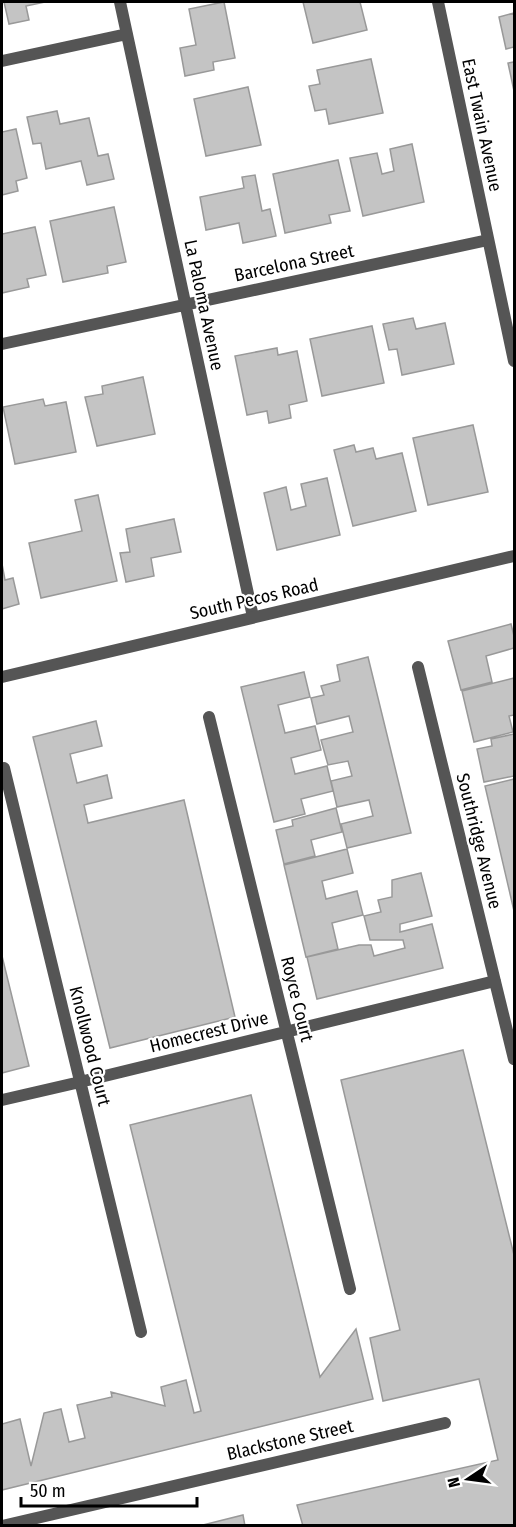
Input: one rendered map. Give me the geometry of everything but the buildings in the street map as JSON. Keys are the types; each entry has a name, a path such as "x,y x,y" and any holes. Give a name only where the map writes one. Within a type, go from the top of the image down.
{"street":[{"name":"La Paloma Avenue","path":"120,2 254,617"},
{"name":"East Twain Avenue","path":"438,2 514,361"},
{"path":"2,60 127,34"},
{"name":"Barcelona Street","path":"2,344 488,240"},
{"name":"South Pecos Road","path":"2,677 514,556"},
{"name":"Southridge Avenue","path":"418,667 514,1059"},
{"name":"Royce Court","path":"209,717 351,1289"},
{"name":"Knollwood Court","path":"4,768 141,1332"},
{"name":"Homecrest Drive","path":"2,1100 495,981"},
{"name":"Blackstone Street","path":"2,1526 445,1423"}]}
